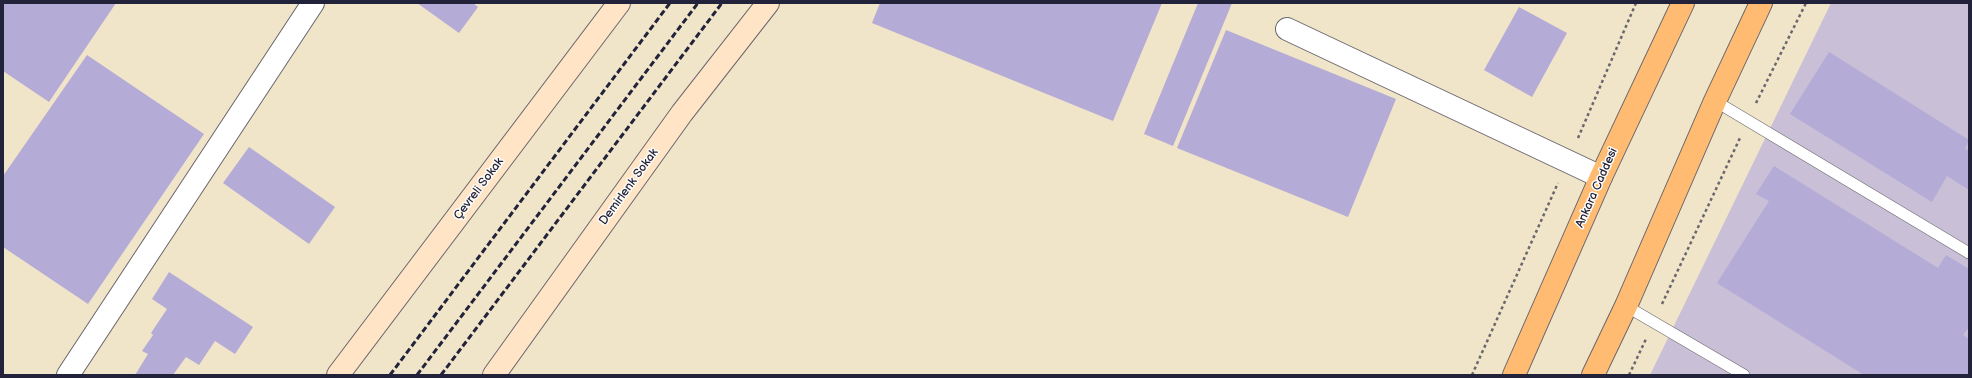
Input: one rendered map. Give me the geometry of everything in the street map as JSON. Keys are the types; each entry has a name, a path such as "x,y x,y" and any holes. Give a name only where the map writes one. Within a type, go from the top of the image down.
{"main road":[{"name":"Ankara Caddesi","path":"1514,375 1601,177 1683,3"},
{"path":"1593,375 1626,306 1715,101 1761,3"}],"street":[{"path":"68,375 313,3"},
{"name":"Çevreli Sokak","path":"338,375 619,3"},
{"name":"Demirlenk Sokak","path":"494,375 682,113 768,3"},
{"path":"1287,29 1601,177"}],"lane":[{"path":"1715,101 1969,253"},
{"path":"1626,306 1744,375"}],"path":[{"path":"1472,375 1568,161 1636,3"},
{"path":"1629,375 1748,121 1806,3"}],"shaded area":[{"path":"1831,3 1969,3 1969,375 1650,375"}],"building":[{"path":"3,3 116,3 49,102 3,71"},
{"path":"417,3 473,3 478,7 459,33"},
{"path":"880,3 1162,3 1113,121 872,23"},
{"path":"1198,3 1232,3 1173,146 1144,134"},
{"path":"1519,7 1567,33 1532,97 1484,70"},
{"path":"1226,30 1396,99 1348,217 1177,148"},
{"path":"1829,52 1969,140 1965,149 1969,151 1969,190 1947,176 1932,202 1790,114"},
{"path":"87,55 204,134 88,304 3,247 3,176"},
{"path":"249,147 335,207 309,244 223,183"},
{"path":"1774,166 1938,268 1946,255 1969,269 1969,327 1963,335 1969,339 1969,375 1864,375 1717,283 1769,201 1756,194"},
{"path":"169,272 253,327 235,354 215,341 199,365 186,357 173,375 135,375 148,354 142,351 153,335 151,333 167,309 152,299"}],"railway":[{"path":"390,375 670,3"},
{"path":"417,375 698,3"},
{"path":"441,375 722,3"}]}
